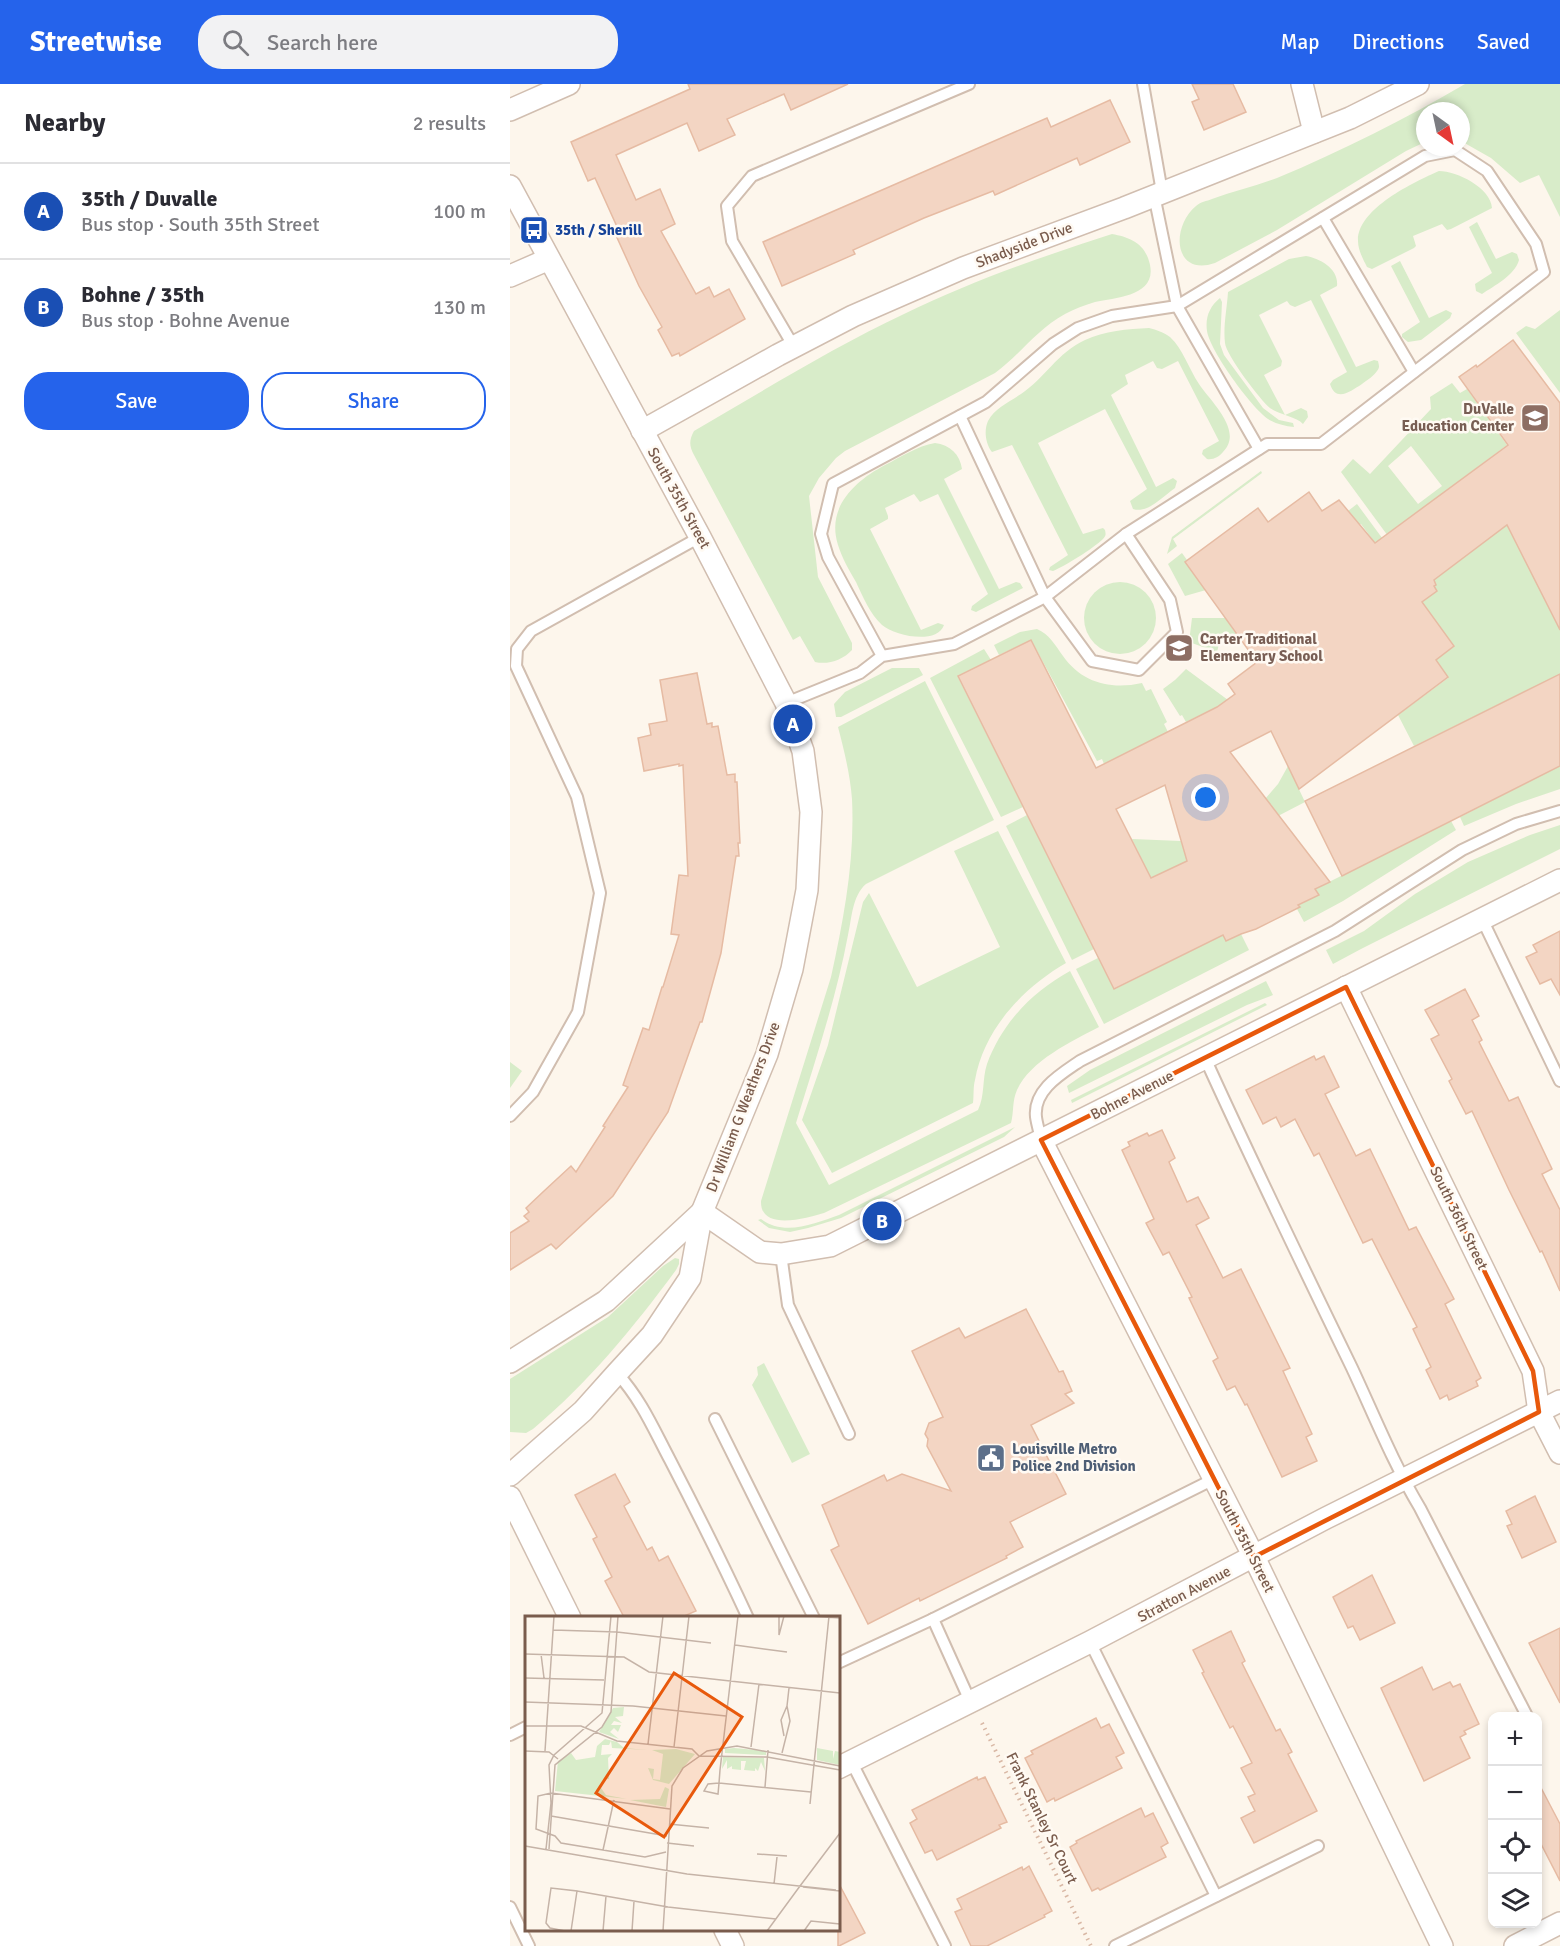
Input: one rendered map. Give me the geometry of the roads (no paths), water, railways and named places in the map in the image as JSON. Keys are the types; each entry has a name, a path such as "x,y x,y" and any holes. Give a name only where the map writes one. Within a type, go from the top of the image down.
{"street":[{"path":"510,110 568,84"},
{"path":"1302,84 1314,132"},
{"name":"Shadyside Drive","path":"642,431 853,316 963,268 1350,118 1418,84"},
{"name":"South 35th Street","path":"510,186 700,537 786,703 803,752 808,782 810,824"},
{"path":"510,276 549,259"},
{"name":"Dr William G Weathers Drive","path":"510,1475 583,1411 652,1335 690,1278 702,1212 766,1054 792,969 807,890 810,824"},
{"name":"Bohne Avenue","path":"702,1212 760,1252 781,1254 830,1246 1560,880"},
{"name":"South 36th Street","path":"1346,987 1533,1371 1539,1412 1560,1453"},
{"name":"South 35th Street","path":"1041,1140 1254,1557 1442,1946"},
{"name":"Dr William G Weathers Drive","path":"510,1362 606,1301 702,1212"},
{"name":"Stratton Avenue","path":"844,1764 1090,1642 1403,1479 1560,1401"},
{"path":"510,1497 570,1616"},
{"path":"1515,1946 1560,1923"},
{"path":"726,1931 733,1946"}],"lane":[{"path":"794,347 732,241 727,206 752,176 969,84"},
{"path":"1143,84 1158,194 1177,306 1259,449"},
{"path":"786,703 860,672 882,656 954,644 1045,597 1126,534 1267,444 1321,444 1544,272 1536,244 1487,171 1455,150 1425,156 1177,306 1112,316 1078,328 1053,344 986,402 833,484 821,534 828,557 882,656"},
{"path":"1323,218 1414,372"},
{"path":"960,416 1045,597 1092,661 1139,670 1177,632 1170,600 1126,534"},
{"path":"510,1116 533,1092 578,1012 600,892 577,797 516,666 517,649 531,631 700,537"},
{"path":"1041,1140 1035,1115 1039,1098 1052,1080 1080,1061 1335,930 1462,850 1516,824 1560,811"},
{"path":"1482,919 1560,1081"},
{"path":"1205,1058 1403,1479 1525,1712"},
{"path":"781,1254 788,1305 849,1434"},
{"path":"617,1373 633,1391 646,1413 710,1536 748,1616"},
{"path":"715,1419 814,1616"},
{"path":"840,1662 933,1619 1214,1479"},
{"path":"933,1619 970,1701"},
{"path":"1090,1642 1216,1896"},
{"path":"510,1735 525,1728"},
{"path":"844,1764 945,1946"},
{"path":"1115,1946 1318,1846"},
{"path":"510,1907 529,1946"}],"place":[{"name":"35th / Sherill","path":"534,230"},
{"name":"DuValle Education Center","path":"1535,418"},
{"name":"Carter Traditional Elementary School","path":"1179,648"},
{"name":"35th / Duvalle","path":"793,724"},
{"name":"Bohne / 35th","path":"882,1221"},
{"name":"Louisville Metro Police 2nd Division","path":"991,1458"}]}
